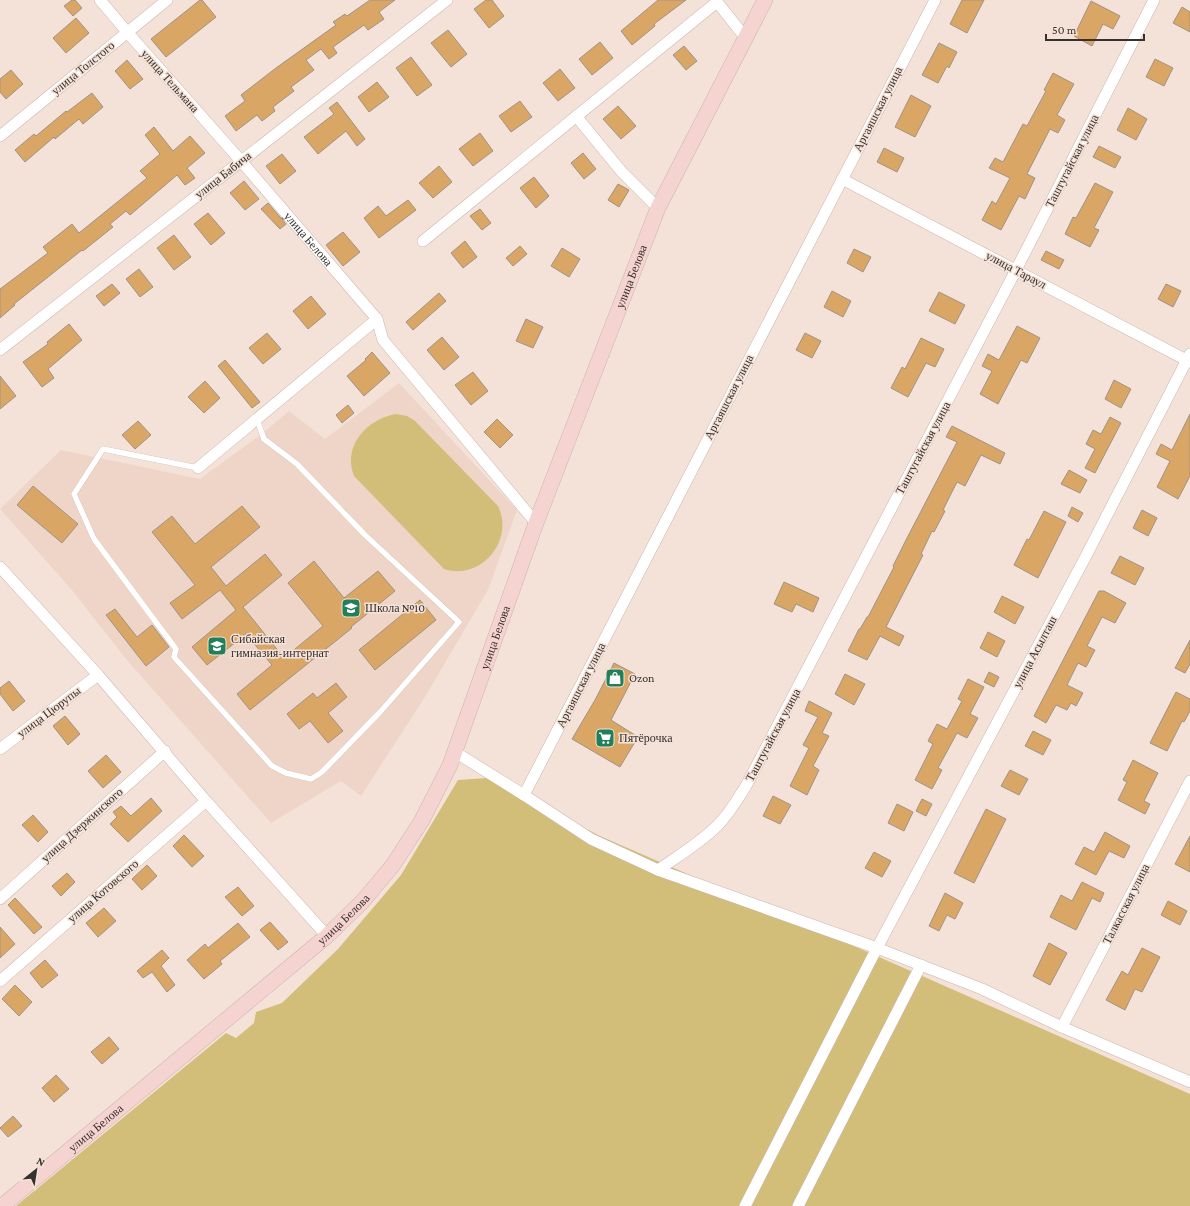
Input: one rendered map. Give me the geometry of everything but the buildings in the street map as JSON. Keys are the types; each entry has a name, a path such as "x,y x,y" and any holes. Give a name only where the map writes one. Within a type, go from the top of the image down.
{"main road":[{"name":"улица Белова","path":"2,1206 327,936 362,901 393,865 421,822 455,752 536,523 658,208 765,0"}],"street":[{"name":"улица Тельмана","path":"100,0 241,161"},
{"name":"улица Толстого","path":"0,136 166,0"},
{"name":"улица Бабича","path":"0,350 447,0"},
{"name":"Аргаяшская улица","path":"524,794 935,0"},
{"name":"Таштугайская улица","path":"658,870 695,844 717,826 733,807 746,786 1016,270 1154,0"},
{"path":"423,241 717,2 745,37"},
{"path":"576,116 621,171 658,208"},
{"name":"улица Белова","path":"241,161 377,319 383,340 536,523"},
{"name":"улица Тараул","path":"842,179 1189,359"},
{"path":"198,468 377,319"},
{"name":"улица Асылташ","path":"745,1206 877,948 1189,359"},
{"path":"0,567 98,675 206,801 327,936"},
{"name":"улица Цюрупы","path":"0,749 98,675"},
{"name":"улица Дзержинского","path":"0,899 164,751"},
{"path":"455,752 524,794 591,839 658,870 877,948 982,989 1062,1027 1190,1082"},
{"name":"Талкасская улица","path":"1062,1027 1190,781"},
{"name":"улица Котовского","path":"0,981 206,801"},
{"path":"798,1206 921,965"}],"lane":[{"path":"198,468 103,450 74,494 94,539 176,649 174,657 272,766 286,773 311,779 322,772 381,711 459,622 365,535 297,464 264,439 257,419"}],"shaded area":[{"path":"399,383 517,510 488,590 425,697 361,796 341,781 271,823 126,659 71,589 0,509 61,450 200,479 263,433 289,411 325,439"},
{"path":"396,414 407,416 415,421 498,506 502,519 502,532 498,544 491,555 481,564 470,569 457,571 444,569 354,476 351,465 351,454 354,445 360,436 367,428 376,422 385,417"},
{"path":"487,778 600,836 1190,1094 1190,1206 16,1206 226,1033 236,1038 254,1023 256,1012 282,1003 338,949 401,875 458,780"}],"place":[{"name":"Школа №10","path":"351,608"},
{"name":"Сибайская гимназия-интернат","path":"217,646"},
{"name":"Ozon","path":"615,678"},
{"name":"Пятёрочка","path":"605,738"}]}
